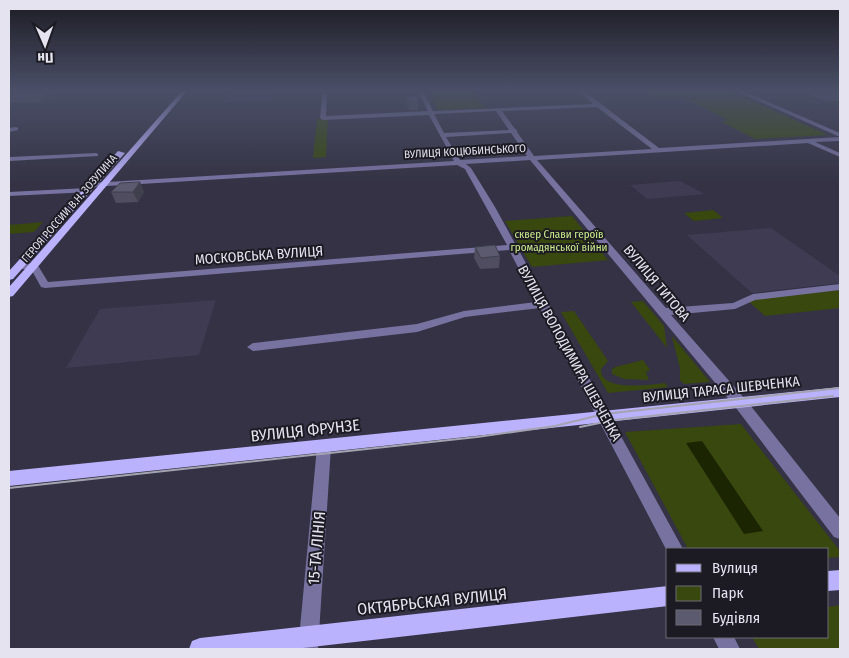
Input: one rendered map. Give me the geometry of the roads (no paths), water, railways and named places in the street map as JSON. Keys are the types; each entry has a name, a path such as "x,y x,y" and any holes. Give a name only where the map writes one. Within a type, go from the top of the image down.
{"main road":[{"name":"ГЕРОЯ РОССИИ В.Н. ЗОЗУЛИНА","path":"9,277 149,122"},
{"name":"ГЕРОЯ РОССИИ В.Н. ЗОЗУЛИНА","path":"9,294 159,122"},
{"name":"ВУЛИЦЯ ТАРАСА ШЕВЧЕНКА","path":"606,417 840,392"},
{"name":"ВУЛИЦЯ ФРУНЗЕ","path":"9,479 606,417"},
{"name":"ОКТЯБРЬСКАЯ ВУЛИЦЯ","path":"200,649 308,642 666,596"}],"street":[{"name":"ВУЛИЦЯ ВОЛОДИМИРА ШЕВЧЕНКА","path":"435,122 458,162 468,168 606,417 674,548"},
{"name":"ВУЛИЦЯ ТИТОВА","path":"507,122 515,131 514,135 532,158 741,404 840,531"},
{"path":"621,122 659,150"},
{"path":"807,122 840,136"},
{"path":"442,135 515,131"},
{"name":"ВУЛИЦЯ КОЦЮБИНСЬКОГО","path":"9,194 105,184 840,140"},
{"path":"807,141 840,155"},
{"path":"9,159 96,155"},
{"name":"МОСКОВСЬКА ВУЛИЦЯ","path":"34,266 45,285 512,247"},
{"path":"18,266 34,266"},
{"path":"663,312 735,306 753,297 840,287"},
{"path":"254,348 417,328 464,314 543,304"},
{"name":"15-ТА ЛІНІЯ","path":"308,642 324,447"},
{"path":"724,638 730,649"}],"tram line":[{"path":"9,488 477,437 555,426 604,414 840,388"},
{"path":"580,427 614,420 833,396"}],"park label":[{"name":"сквер Слави героїв громадянської війни","path":"559,240"}]}
